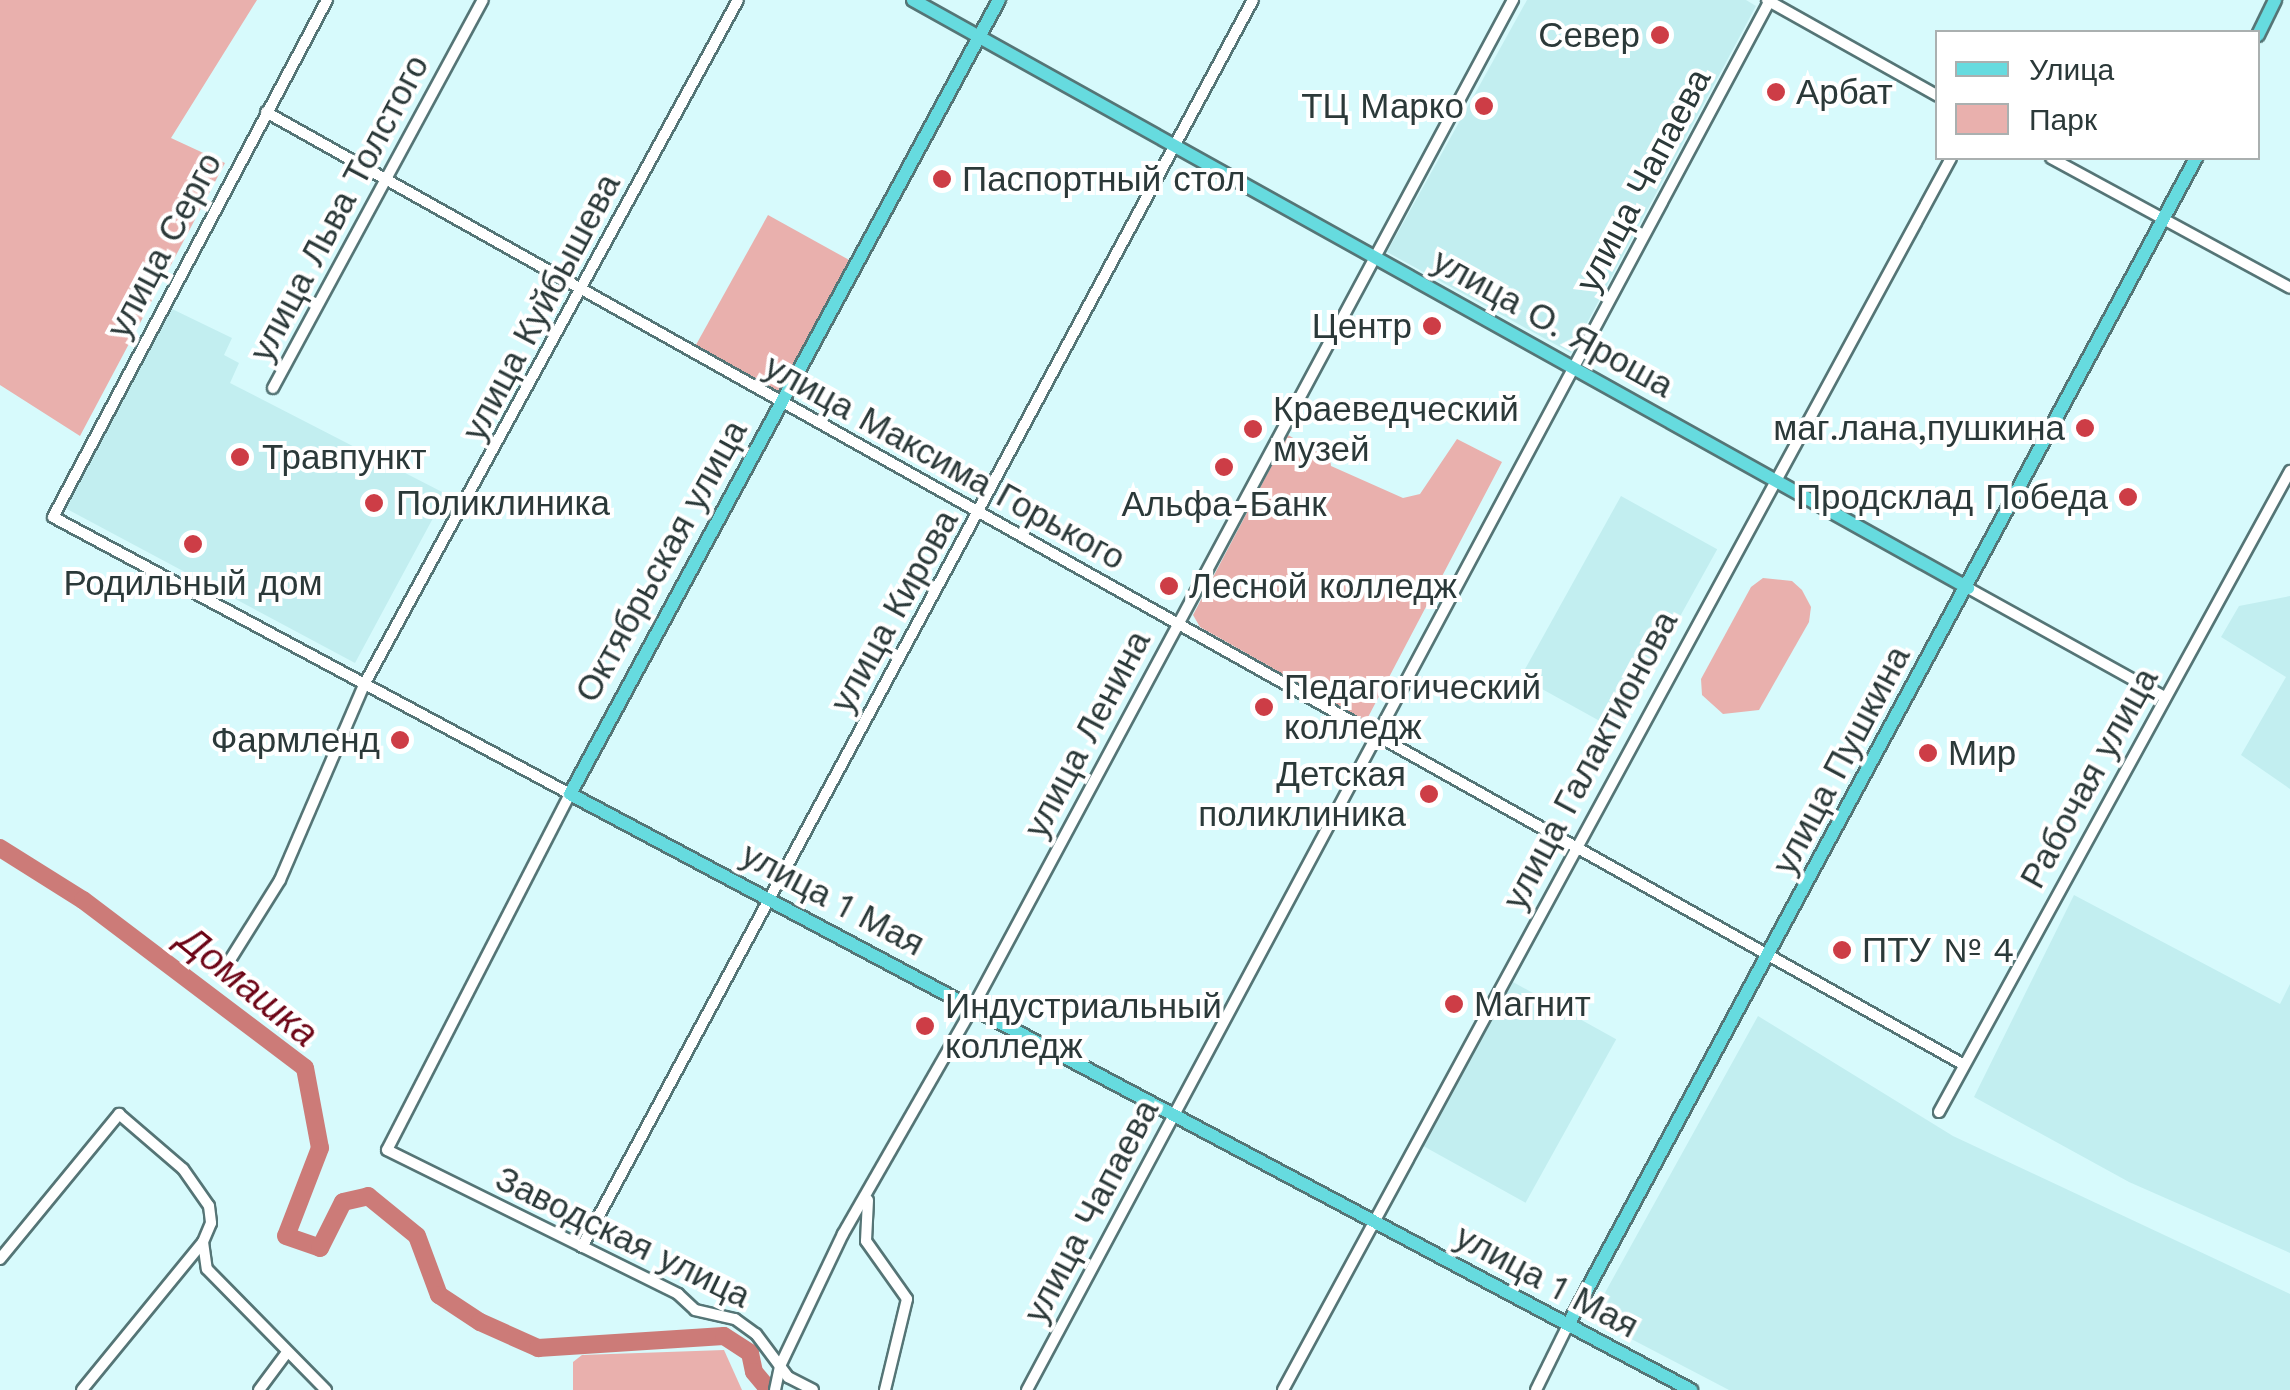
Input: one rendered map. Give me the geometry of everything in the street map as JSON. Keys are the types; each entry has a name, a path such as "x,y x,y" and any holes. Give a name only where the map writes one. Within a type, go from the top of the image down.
{"main road":[{"name":"улица О. Яроша","path":"913,0 1968,588"},
{"name":"Октябрьская улица","path":"570,794 1000,0"},
{"path":"2260,31 2275,0"},
{"name":"улица Пушкина","path":"1568,1326 2195,160"},
{"name":"улица 1 Мая","path":"570,794 1691,1390"}],"street":[{"name":"улица Серго","path":"53,516 327,0"},
{"name":"улица Льва Толстого","path":"273,388 482,0"},
{"name":"улица Куйбышева","path":"230,960 280,880 364,684 738,0"},
{"name":"улица Кирова","path":"582,1247 1254,0"},
{"name":"улица Ленина","path":"776,1390 780,1366 843,1234 868,1199 1512,0"},
{"path":"1769,0 1935,94"},
{"name":"улица Чапаева","path":"1027,1390 1769,0"},
{"name":"улица Максима Горького","path":"266,112 1964,1065"},
{"name":"улица Галактионова","path":"1283,1390 1572,847 1950,160"},
{"path":"2054,160 2290,288"},
{"name":"Рабочая улица","path":"1939,1112 2290,472"},
{"name":"улица 1 Мая","path":"53,516 570,794"},
{"name":"улица О. Яроша","path":"1968,588 2165,697"},
{"name":"Октябрьская улица","path":"392,1154 388,1150 452,1019 570,794"},
{"path":"0,1259 120,1114 182,1169 209,1206 202,1242 207,1269 285,1355 326,1390"},
{"name":"Заводская улица","path":"392,1154 678,1294 695,1310 735,1319 780,1366 813,1390"},
{"path":"868,1199 866,1241 907,1298 886,1390"},
{"path":"82,1390 202,1242"},
{"name":"улица Пушкина","path":"1536,1390 1568,1326"},
{"path":"259,1390 285,1355"}],"shaded area":[{"path":"1527,0 1746,0 1756,6 1571,353 1387,252"},
{"path":"170,308 232,338 224,355 239,363 230,383 446,494 355,663 65,508"},
{"path":"1621,496 1717,549 1617,730 1521,677"},
{"path":"2290,596 2290,789 2241,755 2286,677 2221,637 2239,606"},
{"path":"2074,895 2280,1004 2290,984 2290,1253 2129,1182 1974,1097"},
{"path":"1513,982 1616,1039 1526,1203 1422,1146"},
{"path":"1758,1016 1953,1136 2290,1294 2290,1390 1729,1390 1591,1318"}],"green space":[{"path":"0,0 257,0 171,138 225,163 80,436 0,385"},
{"path":"768,215 850,261 778,391 696,345"},
{"path":"1288,435 1330,459 1331,466 1403,498 1420,494 1457,439 1502,462 1366,721 1200,627 1193,615"},
{"path":"1763,578 1792,581 1802,590 1811,607 1809,622 1759,710 1723,714 1702,695 1701,679 1751,587"},
{"path":"724,1350 742,1390 573,1390 573,1362 582,1355"}],"waterway":[{"name":"Домашка","path":"0,848 83,900 305,1068 320,1148 286,1236 320,1248 343,1202 368,1196 417,1236 439,1295 480,1322 538,1348 724,1336 750,1353 754,1372 769,1390"}],"place":[{"name":"Север","path":"1660,35"},
{"name":"Арбат","path":"1776,92"},
{"name":"ТЦ Марко","path":"1484,106"},
{"name":"Паспортный стол","path":"942,179"},
{"name":"Центр","path":"1432,326"},
{"name":"маг.лана,пушкина","path":"2085,428"},
{"name":"Краеведческий музей","path":"1253,429"},
{"name":"Травпункт","path":"240,457"},
{"name":"Альфа-Банк","path":"1224,467"},
{"name":"Продсклад Победа","path":"2128,497"},
{"name":"Поликлиника","path":"374,503"},
{"name":"Родильный дом","path":"193,544"},
{"name":"Лесной колледж","path":"1169,586"},
{"name":"Педагогический колледж","path":"1264,707"},
{"name":"Фармленд","path":"400,740"},
{"name":"Мир","path":"1928,753"},
{"name":"Детская поликлиника","path":"1429,794"},
{"name":"ПТУ № 4","path":"1842,950"},
{"name":"Магнит","path":"1454,1004"},
{"name":"Индустриальный колледж","path":"925,1026"}]}
